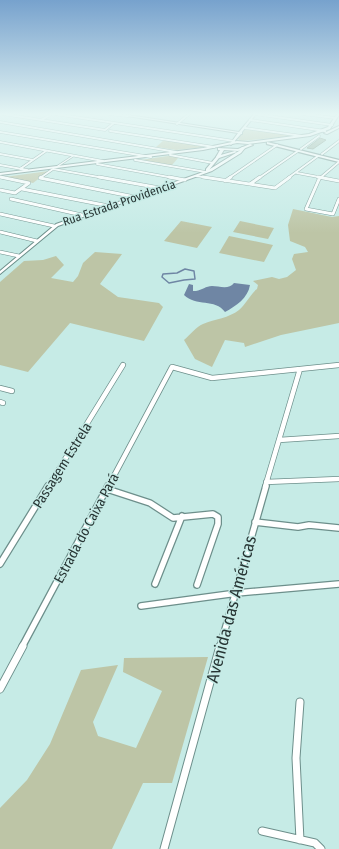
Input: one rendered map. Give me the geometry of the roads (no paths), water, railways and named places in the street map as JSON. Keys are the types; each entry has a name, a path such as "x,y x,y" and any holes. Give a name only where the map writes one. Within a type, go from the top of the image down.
{"main road":[{"path":"0,176 162,154"},
{"path":"0,176 27,170 135,160 181,154"},
{"path":"206,172 220,154"},
{"path":"218,157 229,154"},
{"name":"Rua Estrada Providencia","path":"0,273 3,268 54,226 196,176 206,172 237,154"}],"street":[{"path":"0,154 33,160"},
{"path":"20,169 42,154"},
{"path":"60,154 103,161"},
{"path":"128,154 151,157"},
{"path":"225,181 261,154"},
{"path":"250,184 294,154"},
{"path":"310,154 339,160"},
{"path":"322,154 339,160"},
{"path":"170,155 213,163"},
{"path":"73,156 40,178 135,197"},
{"path":"196,176 275,188 318,156"},
{"path":"135,160 206,172"},
{"path":"339,160 320,177 306,208 311,211 333,214 339,199"},
{"path":"97,164 184,180"},
{"path":"0,165 27,170"},
{"path":"56,168 160,188"},
{"path":"297,172 339,181"},
{"path":"0,176 28,182 29,184 11,199 82,215"},
{"path":"0,190 12,193 23,189 109,206"},
{"path":"0,214 54,226"},
{"path":"0,232 37,241"},
{"path":"0,252 19,256"},
{"name":"Passagem Estrela","path":"0,564 123,365"},
{"path":"300,369 339,366"},
{"name":"Estrada do Caixa Pará","path":"0,689 172,367 212,378 300,369"},
{"name":"Avenida das Américas","path":"164,849 266,482 300,369"},
{"path":"0,388 12,391"},
{"path":"279,440 339,436"},
{"path":"266,482 339,479"},
{"path":"107,489 150,503 170,517 213,514 218,518 197,585"},
{"path":"155,584 182,516"},
{"path":"255,522 298,527 309,525 339,528"},
{"path":"141,606 236,593 339,584"},
{"path":"300,702 296,758 300,840"},
{"path":"262,831 315,843 321,849"}],"water":[{"path":"234,283 250,285 249,290 244,298 225,312 216,305 194,301 184,295 189,284 193,285 193,291 196,291 210,286 227,287"}],"waterway":[{"path":"185,269 194,271 195,279 169,283 162,277 163,274 177,273 185,269"}]}
